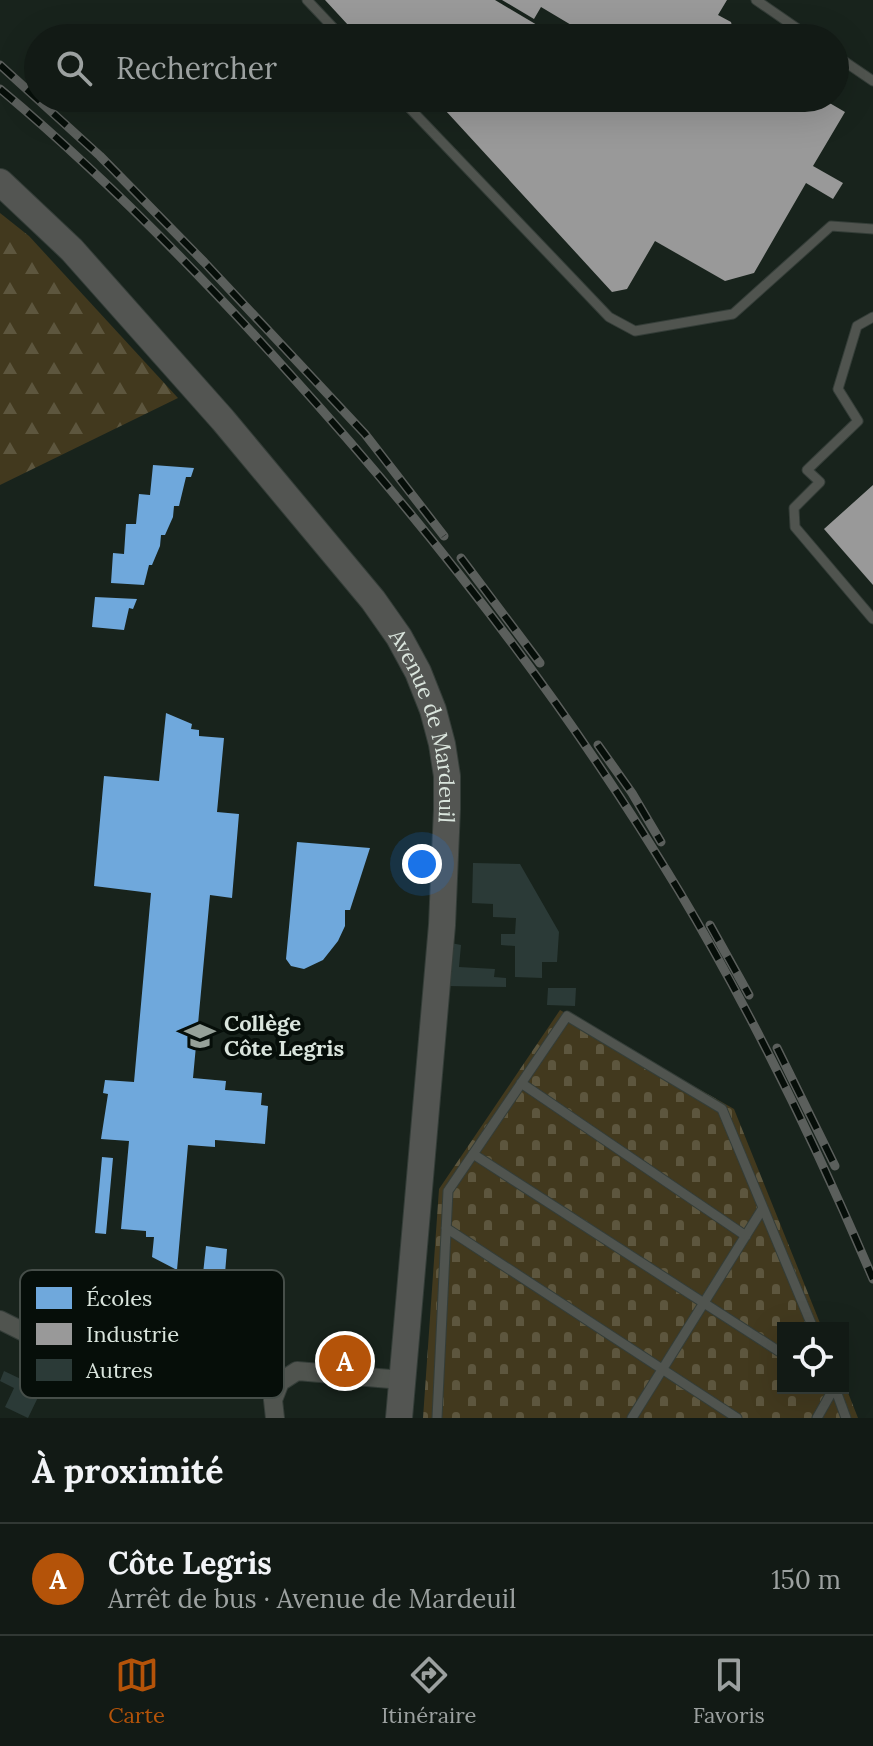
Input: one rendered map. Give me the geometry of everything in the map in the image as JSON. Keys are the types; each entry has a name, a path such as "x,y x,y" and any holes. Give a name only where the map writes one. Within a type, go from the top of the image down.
{"street":[{"name":"Avenue de Mardeuil","path":"0,182 72,250 223,420 373,600 399,637 418,672 433,710 447,776 447,844 399,1418"},
{"path":"0,1320 20,1330"},
{"path":"284,1379 297,1371 402,1380"},
{"path":"274,1398 275,1418"}],"lane":[{"path":"307,0 330,24"},
{"path":"756,0 791,24"},
{"path":"849,65 873,81"},
{"path":"413,112 609,317 635,331 733,314 831,226 873,229"},
{"path":"873,317 857,326 838,389 858,421 807,470 820,482 794,508 795,527 873,619"},
{"path":"437,1418 448,1191 567,1016 722,1109 810,1322"},
{"path":"521,1083 746,1236"},
{"path":"473,1154 777,1350"},
{"path":"632,1418 763,1208"},
{"path":"446,1228 737,1418"},
{"path":"817,1418 831,1394"},
{"path":"837,1394 846,1418"}],"green space":[{"path":"0,213 29,236 178,398 0,485"},
{"path":"560,1010 734,1109 820,1322 777,1322 777,1394 849,1394 858,1418 423,1418 439,1189"}],"building: Écoles":[{"path":"153,465 194,468 191,477 186,477 179,506 174,506 165,535 161,535 160,546 152,565 149,565 144,585 111,583 113,553 124,554 126,524 136,524 139,494 150,495"},
{"path":"95,597 137,599 133,609 129,608 124,630 92,627"},
{"path":"166,713 192,724 191,729 199,730 199,736 224,738 217,812 239,814 232,898 210,895 193,1078 226,1081 225,1090 262,1093 261,1105 268,1106 265,1144 215,1140 215,1147 188,1145 177,1270 152,1257 154,1237 146,1237 146,1231 121,1229 129,1141 101,1139 108,1094 103,1093 105,1080 134,1082 151,893 94,886 104,776 159,781"},
{"path":"297,842 370,848 350,910 345,910 345,926 338,941 323,960 304,969 291,966 286,959"},
{"path":"102,1157 113,1158 106,1234 95,1233"},
{"path":"206,1246 227,1249 225,1270 203,1270"}],"building: Industrie":[{"path":"325,0 495,0 535,24 347,24"},
{"path":"502,0 727,0 718,15 732,24 570,24 541,7 534,19"},
{"path":"447,112 845,112 813,166 843,183 833,199 806,183 754,273 725,281 655,241 627,289 612,292"},
{"path":"873,485 873,585 824,529"}],"building: Autres":[{"path":"473,863 520,864 559,932 557,962 542,962 542,978 515,977 515,946 501,945 501,934 515,934 516,918 493,917 493,904 472,903"},
{"path":"451,943 461,945 459,967 495,969 494,977 506,978 506,987 447,986"},
{"path":"548,988 576,988 575,1006 547,1005"},
{"path":"4,1371 20,1379 20,1398 38,1398 28,1418 5,1407 14,1388 0,1381"}],"railway":[{"path":"0,65 24,87"},
{"path":"0,89 24,110"},
{"path":"26,112 149,225 288,372 395,494 544,687 636,822 733,985 783,1082 873,1279"},
{"path":"52,112 100,156 204,262 365,434 444,536"},
{"path":"461,558 540,663"},
{"path":"598,745 661,842"},
{"path":"710,925 749,995"},
{"path":"777,1048 835,1166"}],"place":[{"name":"Collège Côte Legris","path":"200,1036"},
{"name":"Côte Legris","path":"345,1361"}]}
